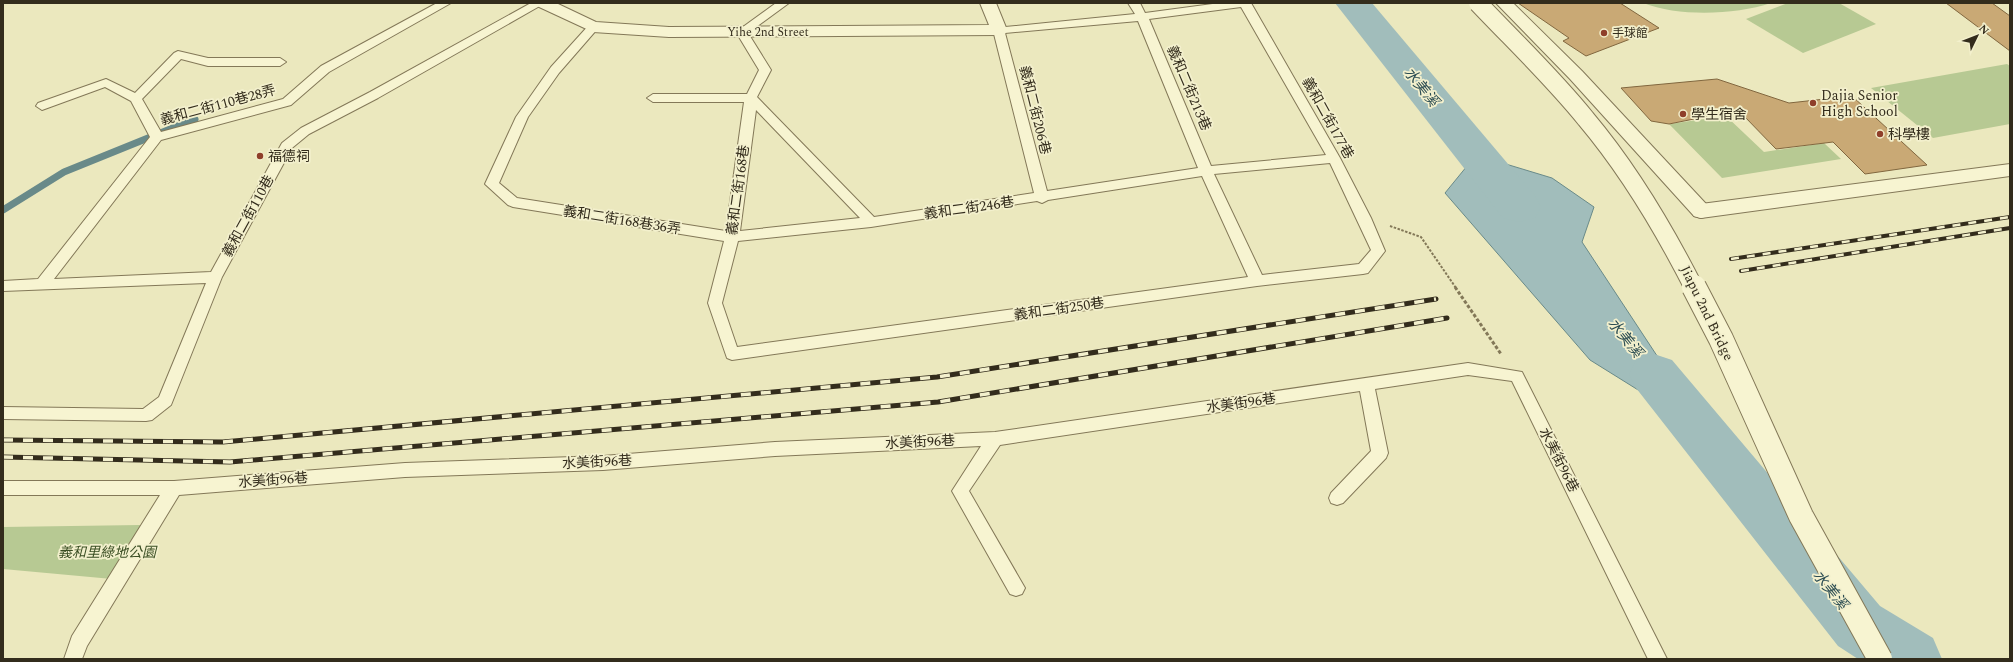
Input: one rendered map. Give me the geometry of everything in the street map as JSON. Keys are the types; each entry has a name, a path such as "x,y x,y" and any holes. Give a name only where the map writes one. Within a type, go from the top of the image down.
{"street":[{"name":"Yihe 2nd Street","path":"543,3 593,27 669,32 999,30"},
{"path":"988,3 999,30"},
{"name":"Jiapu 2nd Bridge","path":"1478,3 1586,118 1612,152 1668,237 1721,339 1801,516 1846,601 1880,659"},
{"path":"1504,3 1576,75 1701,211 2010,170"}],"lane":[{"name":"義和二街110巷28弄","path":"280,62 208,62 178,55 136,99 157,137 286,102 325,69 445,3"},
{"name":"義和二街110巷","path":"3,413 146,415 165,402 215,277 287,146 305,131 415,74 539,3"},
{"path":"742,32 783,3"},
{"name":"義和二街213巷","path":"1134,3 1142,17 1206,171 1257,281"},
{"path":"999,30 1142,17 1245,3"},
{"name":"義和二街177巷","path":"1245,3 1334,158 1364,218 1378,251"},
{"name":"義和二街168巷36弄","path":"593,27 555,70 522,117 492,184 513,202 732,237"},
{"name":"義和二街206巷","path":"999,30 1042,198"},
{"name":"義和二街168巷","path":"732,354 715,304 732,237 751,98 765,70 742,32"},
{"path":"42,106 106,83 136,99"},
{"path":"653,98 751,98 871,222"},
{"path":"42,284 157,137"},
{"path":"1206,171 1334,158"},
{"name":"義和二街246巷","path":"732,237 871,222 1042,198 1206,171"},
{"name":"義和二街250巷","path":"732,354 1257,281 1363,269 1378,251"},
{"path":"3,286 215,277"},
{"name":"水美街96巷","path":"3,488 174,488 404,470 604,463 775,448 995,439 1468,369 1517,376 1658,659"},
{"path":"1337,498 1380,453 1366,384"},
{"path":"995,439 960,491 1016,588"},
{"path":"73,659 79,642 174,488"}],"path":[{"path":"1364,218 1421,237 1517,376"}],"green space":[{"path":"1643,3 1771,3 1741,10 1707,13 1673,11 1657,8"},
{"path":"1788,3 1839,3 1876,24 1803,53 1746,19"},
{"path":"2007,64 2010,66 2010,124 1933,138 1871,88"},
{"path":"1726,116 1764,152 1824,143 1841,159 1722,178 1669,124"},
{"name":"義和里綠地公園","path":"140,525 138,547 123,580 3,569 3,527"}],"water":[{"path":"1476,155 1552,178 1594,207 1582,242 1669,374 1696,426 1590,360 1445,193"}],"building":[{"name":"手球館","path":"1518,3 1620,3 1659,28 1586,56 1563,41 1569,38"},
{"path":"1946,3 1992,3 2010,16 2010,51"},
{"path":"1717,79 1789,103 1852,96 1927,165 1865,174 1833,142 1776,149 1744,116 1734,111 1669,124 1651,121 1621,88"}],"waterway":[{"name":"水美溪","path":"1353,3 1519,207"},
{"path":"3,210 64,172 195,119"},
{"name":"水美溪","path":"1654,374 1859,626 1911,659"}],"railway":[{"path":"1731,259 2010,217"},
{"path":"1741,271 2010,228"},
{"path":"3,440 223,442 937,377 1436,299"},
{"path":"3,457 230,462 938,402 1447,318"}],"place":[{"name":"手球館","path":"1604,33"},
{"name":"Dajia Senior High School","path":"1813,103"},
{"name":"學生宿舍","path":"1683,114"},
{"name":"科學樓","path":"1880,134"},
{"name":"福德祠","path":"260,156"}]}
